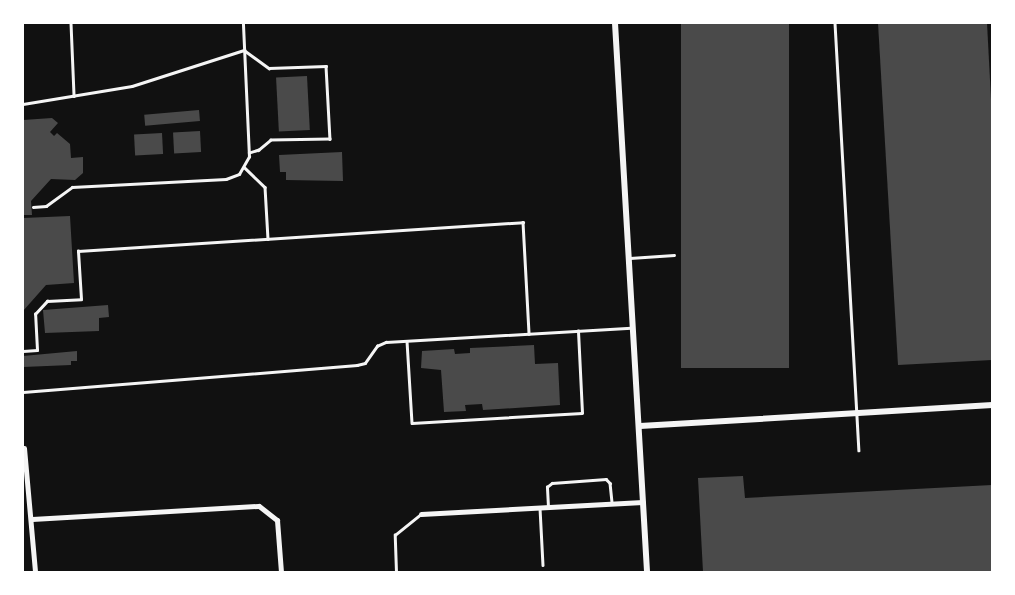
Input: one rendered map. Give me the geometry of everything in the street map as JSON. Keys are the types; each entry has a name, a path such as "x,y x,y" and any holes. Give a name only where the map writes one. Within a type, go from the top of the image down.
{"street":[{"path":"615,23 647,572"},
{"path":"640,426 992,405"},
{"path":"24,448 35,572"},
{"path":"421,514 643,502"},
{"path":"32,519 260,506 272,513 276,520 281,572"}],"lane":[{"path":"71,23 75,98"},
{"path":"33,207 46,206 69,188 230,179 244,167 249,153 243,23"},
{"path":"835,23 859,450"},
{"path":"23,104 75,98 152,81 244,50"},
{"path":"244,50 270,68 326,66 330,139 271,140 259,150 249,153"},
{"path":"244,167 265,187 268,240"},
{"path":"23,351 37,350 35,314 47,301 81,299 78,251 523,222 529,334"},
{"path":"630,258 674,255"},
{"path":"23,392 357,365 367,360 380,344 407,341 634,328"},
{"path":"407,341 411,423 582,413 578,331"},
{"path":"548,507 547,487 552,482 606,479 610,483 612,504"},
{"path":"540,508 543,565"},
{"path":"396,572 395,535 421,514"}],"building":[{"path":"681,23 789,23 789,368 681,368"},
{"path":"878,23 987,23 992,118 992,360 898,365"},
{"path":"307,76 310,130 279,132 276,78"},
{"path":"199,110 200,121 145,126 144,115"},
{"path":"52,118 58,123 50,132 54,136 57,133 70,144 71,158 83,157 83,173 75,180 51,179 31,201 32,215 23,215 23,120"},
{"path":"200,131 201,152 174,153 173,132"},
{"path":"162,133 163,154 135,155 134,134"},
{"path":"342,152 343,181 286,180 286,172 280,172 279,155"},
{"path":"70,216 74,283 46,285 23,311 23,218"},
{"path":"108,305 109,317 99,318 99,331 45,333 43,310"},
{"path":"534,345 535,364 558,363 560,405 483,410 482,404 465,405 466,411 444,412 441,370 421,368 422,351 454,349 455,354 470,353 470,348"},
{"path":"77,351 77,361 71,361 71,365 23,367 23,356"},
{"path":"743,476 745,498 992,485 992,572 703,572 698,478"}]}
